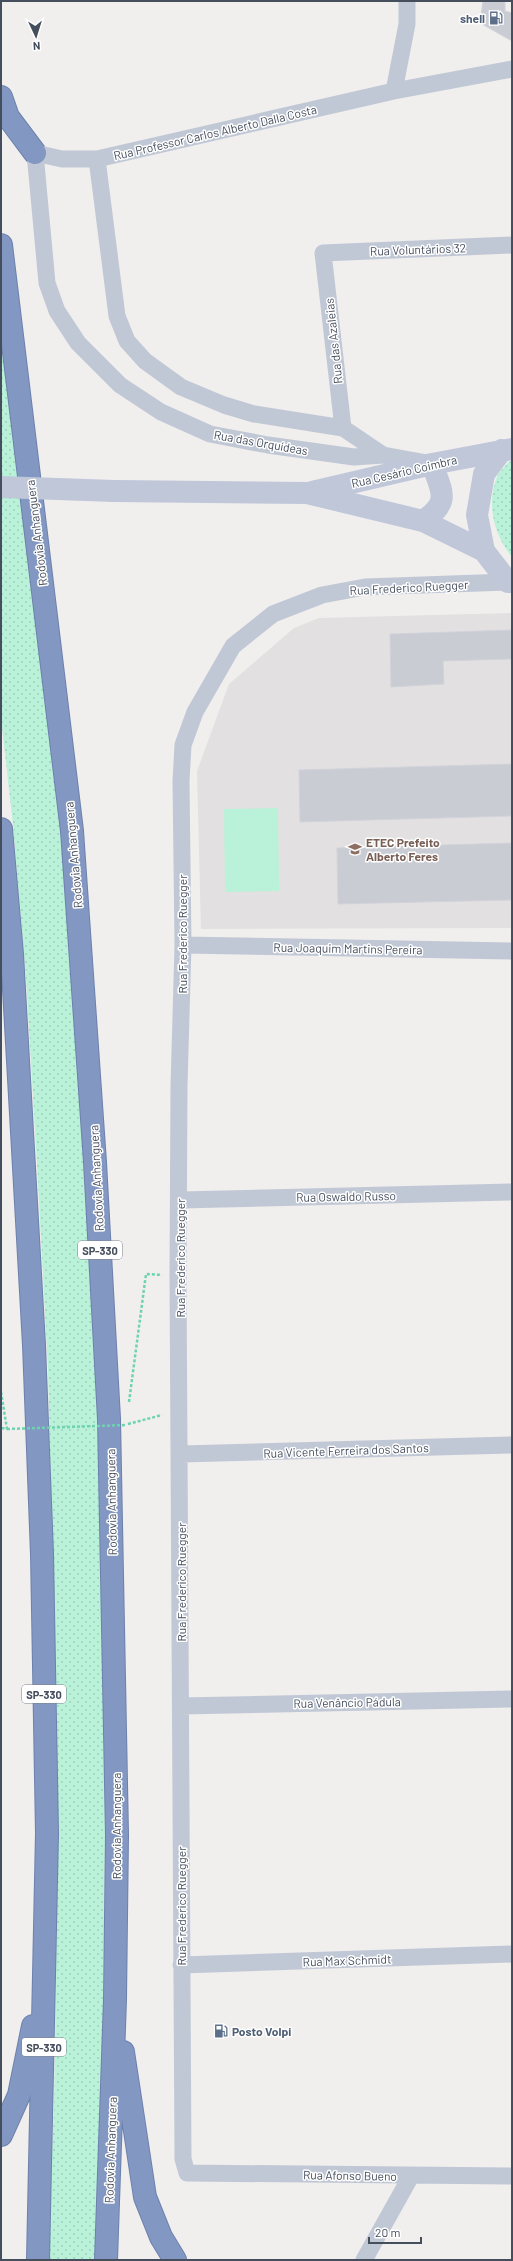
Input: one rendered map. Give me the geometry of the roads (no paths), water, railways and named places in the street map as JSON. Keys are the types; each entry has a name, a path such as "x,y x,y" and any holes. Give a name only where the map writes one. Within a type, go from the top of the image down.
{"highway":[{"path":"1,97 8,117 35,153"},
{"name":"Rodovia Anhanguera","path":"1,245 61,731 72,832 82,966 109,1418 117,1835 115,1999 106,2260"},
{"name":"SP-330","path":"1,829 12,954 34,1345 42,1554 47,1833 42,2141 38,2260"},
{"path":"1,2135 19,2095 31,2037 36,2002 47,1833"},
{"path":"115,1999 145,2197 161,2237 176,2260"}],"street":[{"path":"394,91 408,24 407,1"},
{"name":"Rua Professor Carlos Alberto Dalla Costa","path":"35,153 62,159 97,159 394,91 512,69"},
{"name":"Rua das Orquídeas","path":"35,153 47,283 57,311 78,343 120,385 161,412 210,434 268,445 354,458 383,455 432,464"},
{"name":"Rua das Orquídeas","path":"97,159 117,316 126,340 144,361 181,387 224,405 254,414 342,428 383,455"},
{"name":"Rua Voluntários 32","path":"323,253 512,245"},
{"name":"Rua das Azaleias","path":"323,253 342,428"},
{"path":"484,551 476,515 484,474 507,449"},
{"name":"Rua Cesário Coimbra","path":"307,493 432,464 507,449"},
{"path":"423,521 436,512 442,503 441,489 432,464"},
{"path":"1,487 114,491 307,493 423,521 484,551 510,582"},
{"name":"Rua Frederico Ruegger","path":"187,2173 183,2159 181,1965 181,1454 178,1275 180,1200 179,1086 183,944 181,781 183,745 195,712 233,646 273,614 322,595 365,587 510,582"},
{"name":"Rua Joaquim Martins Pereira","path":"183,944 512,951"},
{"name":"Rua Oswaldo Russo","path":"180,1200 512,1192"},
{"name":"Rua Vicente Ferreira dos Santos","path":"181,1454 512,1445"},
{"name":"Rua Venâncio Pádula","path":"181,1706 512,1699"},
{"name":"Rua Max Schmidt","path":"181,1965 512,1954"},
{"name":"Rua Afonso Bueno","path":"187,2173 512,2176"},
{"path":"364,2260 411,2176"}],"place":[{"name":"shell","path":"496,18"},
{"name":"ETEC Prefeito Alberto Feres","path":"355,849"},
{"name":"Posto Volpi","path":"221,2031"}]}
